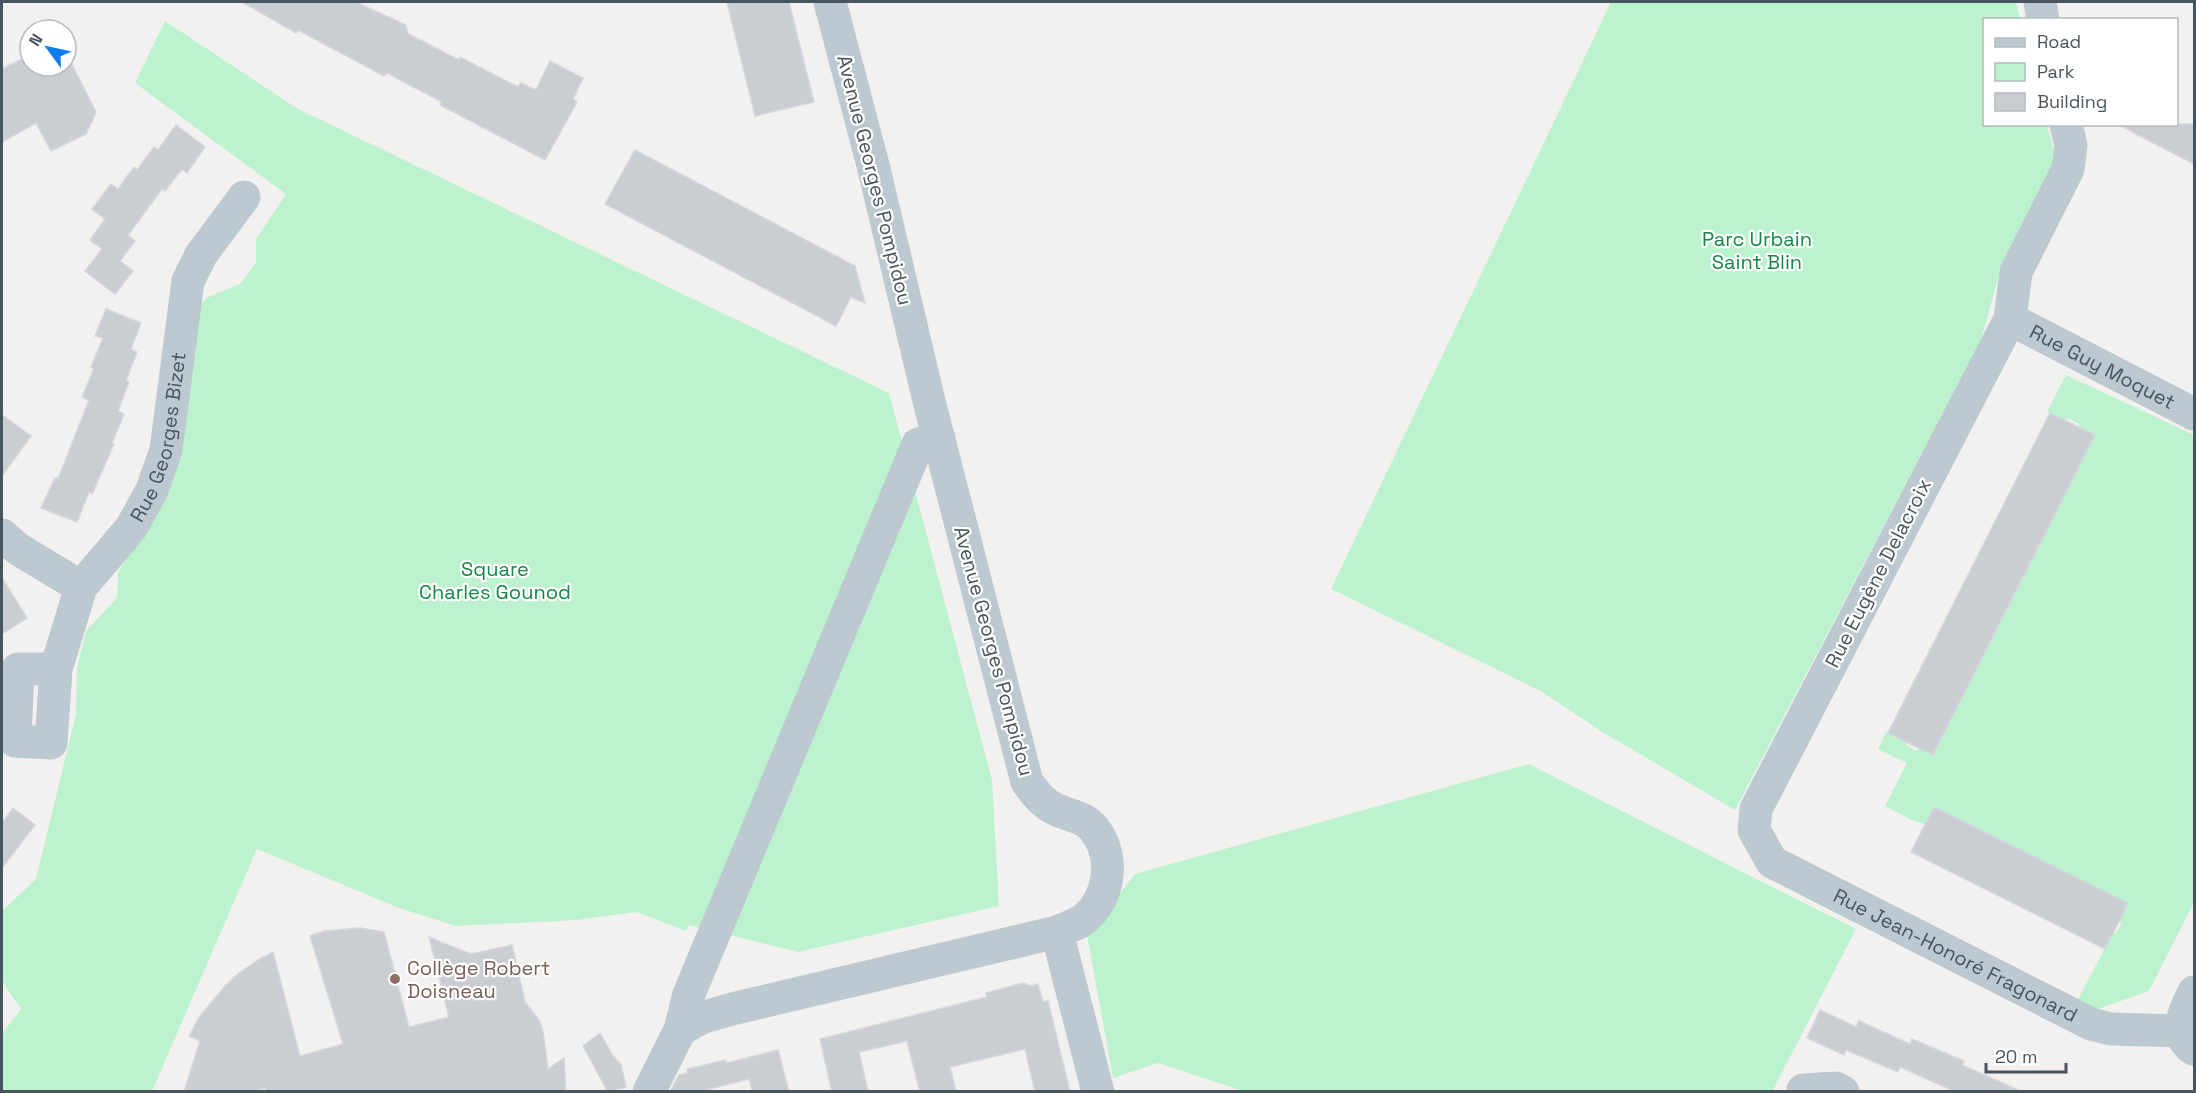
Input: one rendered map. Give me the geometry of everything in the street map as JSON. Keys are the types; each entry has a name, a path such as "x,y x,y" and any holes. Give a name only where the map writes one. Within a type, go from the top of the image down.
{"street":[{"name":"Avenue Georges Pompidou","path":"680,1030 701,1018 732,1009 1057,932 1082,921 1098,903 1109,874 1105,849 1094,828 1077,816 1057,811 1041,801 1027,782 830,2"},
{"path":"2040,2 2043,18"},
{"path":"2010,319 2016,272 2068,169 2071,147 2066,126"},
{"name":"Rue Georges Bizet","path":"56,669 81,587 131,528 152,490 166,450 188,281 201,255 244,197"},
{"name":"Rue Guy Moquet","path":"2010,319 2194,414"},
{"name":"Rue Eugène Delacroix","path":"1754,830 1756,809 2010,319"},
{"path":"650,1092 680,1030 694,983 918,444 939,438"},
{"path":"2,535 18,549 81,587"},
{"name":"Rue Jean-Honoré Fragonard","path":"1754,830 1772,862 2091,1024 2188,1041"},
{"path":"1057,932 1098,1092"},
{"path":"2188,1041 2183,1016 2194,992"},
{"path":"1803,1090 1836,1088 1843,1092"}],"green space":[{"name":"Parc Urbain Saint Blin","path":"1611,2 2016,2 2020,18 1983,18 1983,126 2047,126 2056,158 2002,264 1981,340 1735,810 1604,733 1539,690 1331,589"},
{"name":"Square Charles Gounod","path":"165,21 298,109 889,393 992,780 999,906 798,952 689,925 686,931 637,912 577,920 456,926 399,908 257,849 152,1091 2,1091 2,1034 21,1009 2,981 3,910 36,879 76,714 77,667 86,631 117,598 118,572 135,546 194,315 206,298 240,284 256,263 256,239 286,194 135,83"},
{"path":"2066,375 2194,435 2194,902 2149,991 2098,1009 2078,1000 2113,932 2116,933 2122,922 2119,921 2127,903 1935,807 1925,824 1885,806 1907,763 1878,749 1886,732 1907,742 1906,745 1917,751 1919,748 1933,755 2083,460 2095,435 2078,427 2079,424 2068,418 2067,421 2047,412"},
{"path":"1529,764 1856,929 1772,1092 1246,1092 1158,1063 1113,1078 1087,935 1135,874"}],"building":[{"path":"242,2 356,2 406,25 408,34 459,60 460,57 518,87 521,83 536,90 550,61 583,78 573,99 577,102 545,160 440,105 442,102 387,73 384,76 298,30 296,33"},
{"path":"727,2 789,2 814,102 755,116"},
{"path":"18,61 18,78 78,77 96,112 86,134 51,151 36,123 2,142 2,69"},
{"path":"2194,124 2194,164 2121,126"},
{"path":"176,125 205,147 187,173 182,169 165,191 162,189 128,235 135,241 120,261 133,271 115,294 85,271 102,249 90,240 105,219 92,209 111,184 118,189 134,167 137,170 154,147 158,150"},
{"path":"635,150 855,266 865,303 851,297 836,326 605,204"},
{"path":"106,309 141,323 131,349 137,352 126,380 129,382 118,411 124,414 112,443 114,444 92,494 89,492 77,522 41,508 55,478 58,479 89,400 82,397 103,338 95,336"},
{"path":"2050,413 2095,435 1933,755 1888,733"},
{"path":"2,415 31,436 2,476"},
{"path":"2,578 27,618 2,634"},
{"path":"1934,807 2128,903 2105,949 1911,852"},
{"path":"13,808 35,825 2,868 2,823"},
{"path":"360,928 384,932 409,1027 449,1017 429,937 471,954 512,945 525,1002 539,1020 543,1031 548,1069 564,1058 566,1092 266,1092 265,1088 247,1092 184,1092 200,1041 189,1036 200,1016 239,973 273,952 300,1056 343,1044 310,936 324,931"},
{"path":"1023,983 1031,986 1038,984 1043,1002 1048,1001 1070,1092 1035,1092 1025,1049 950,1067 956,1092 920,1092 907,1041 859,1052 868,1092 832,1092 820,1039 987,997 986,993"},
{"path":"1820,1010 1856,1027 1859,1021 1910,1044 1912,1039 1964,1061 1962,1065 2023,1092 1956,1092 1900,1067 1898,1072 1846,1050 1844,1055 1807,1038"},
{"path":"600,1033 613,1056 621,1064 626,1087 608,1092 583,1046"},
{"path":"778,1050 789,1092 753,1092 749,1079 698,1092 670,1092 679,1075 687,1073 687,1069 725,1060 727,1063"}],"place":[{"name":"Collège Robert Doisneau","path":"395,979"}]}
